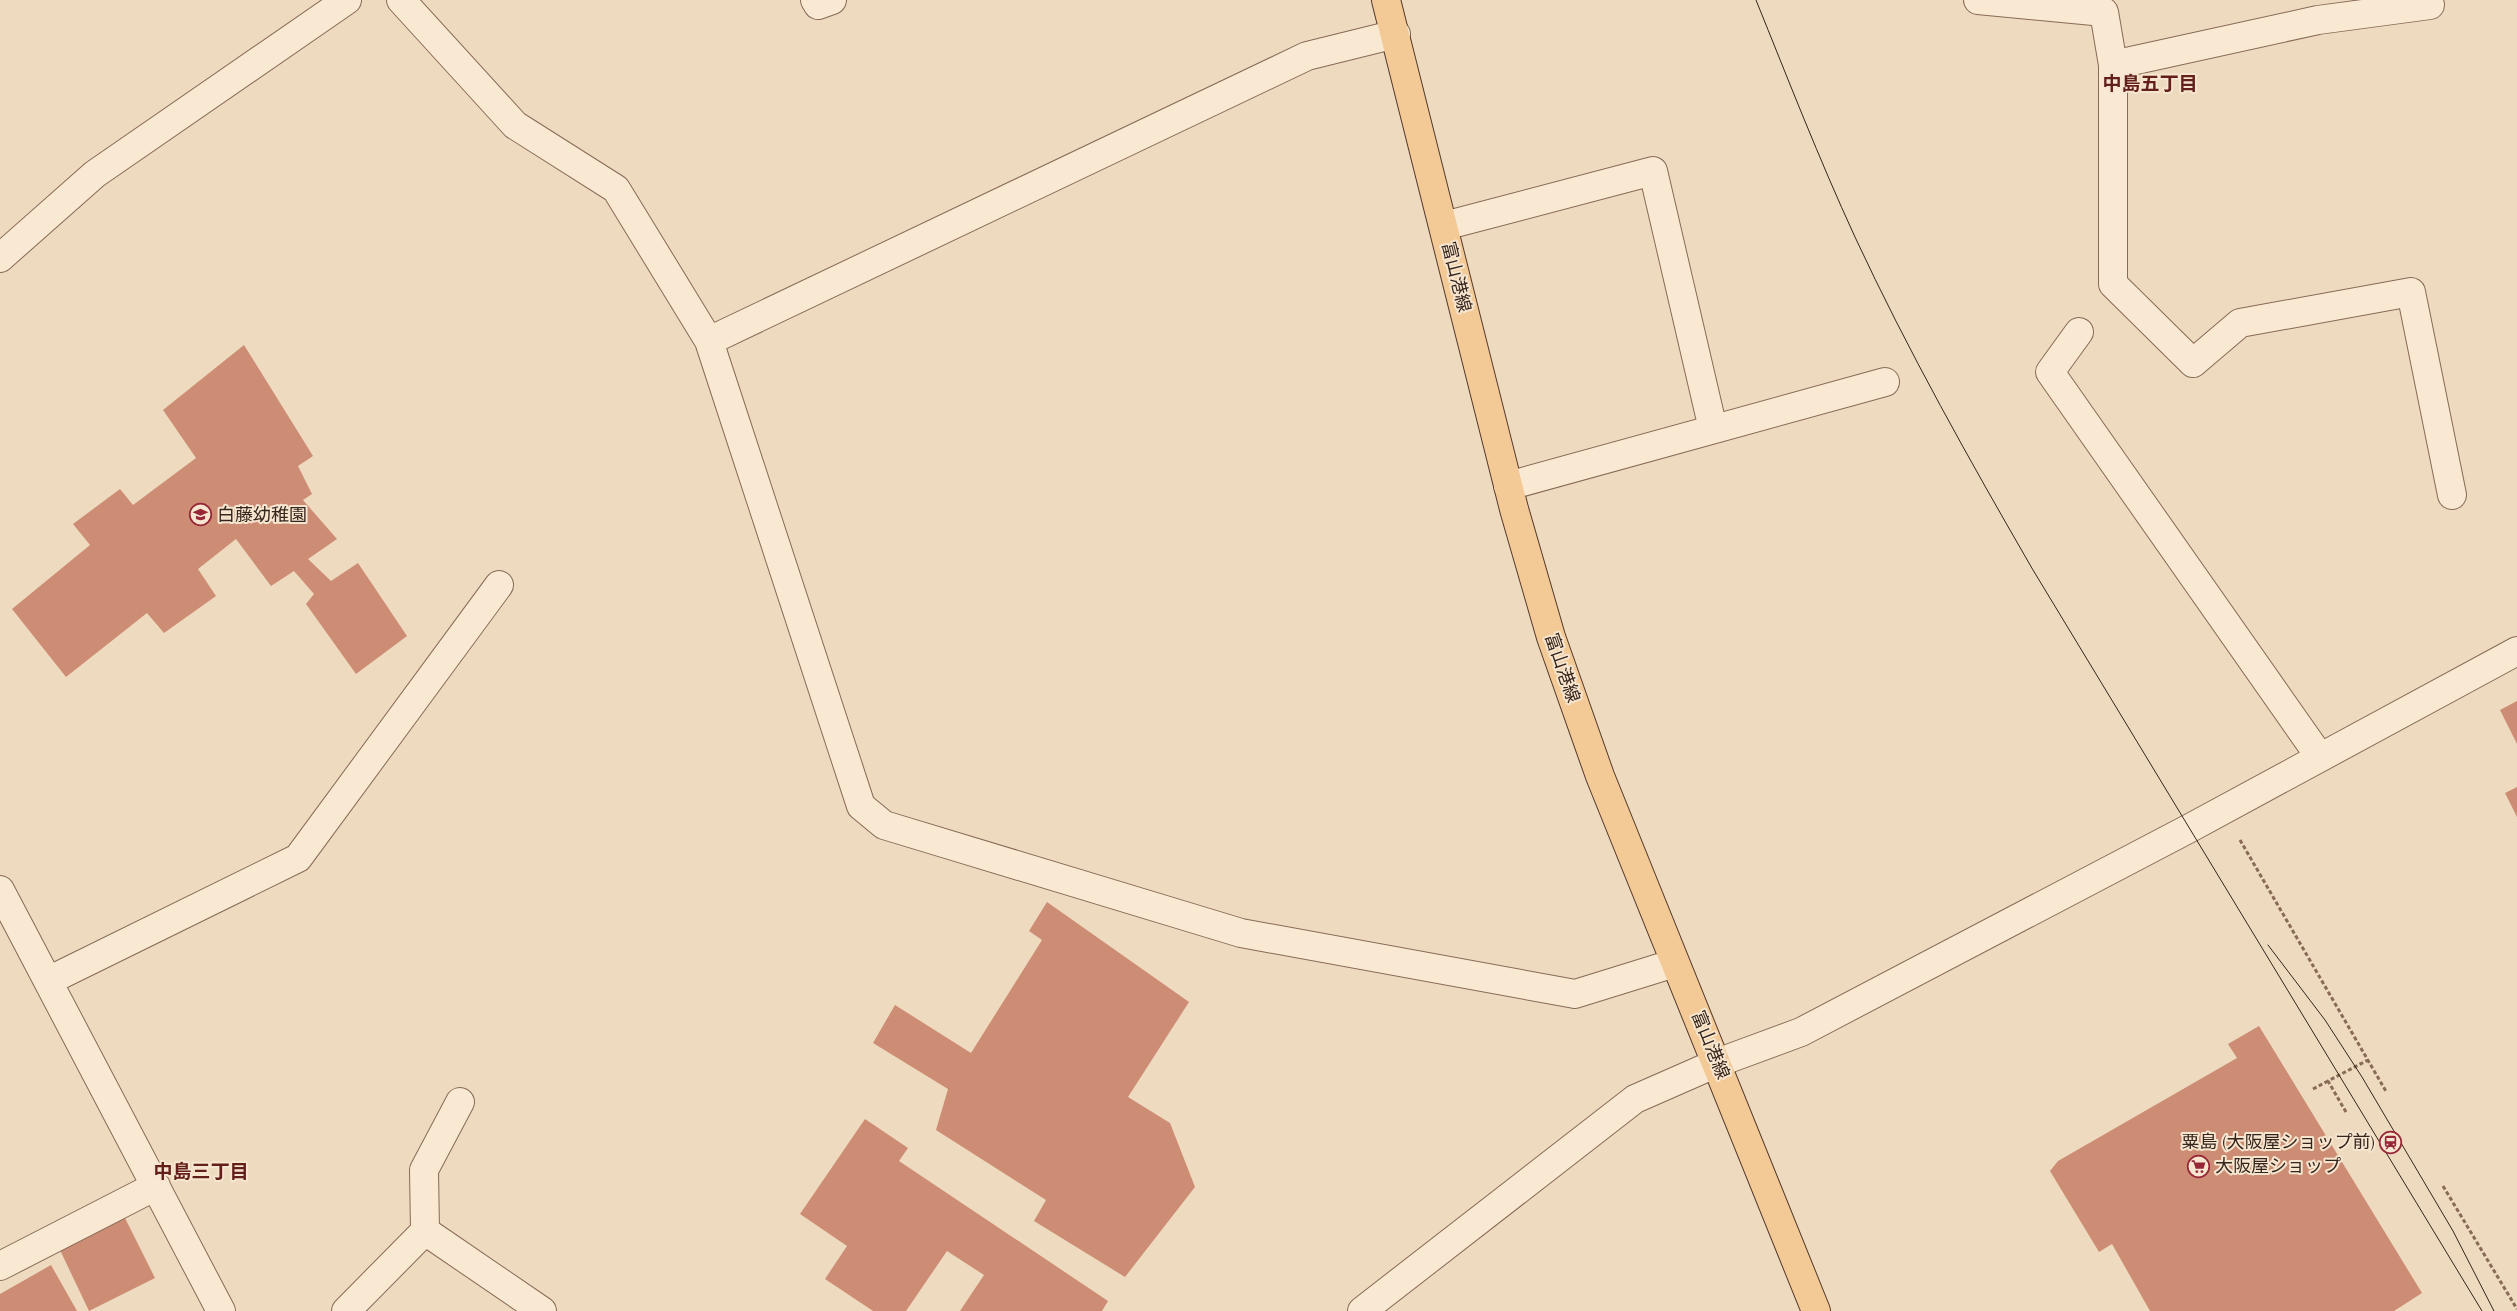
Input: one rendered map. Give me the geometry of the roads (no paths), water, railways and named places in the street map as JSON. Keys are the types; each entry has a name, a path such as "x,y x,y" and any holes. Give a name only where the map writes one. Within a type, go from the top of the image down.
{"main road":[{"name":"富山港線","path":"1386,0 1508,486 1558,656 1600,776 1816,1311"}],"street":[{"path":"0,258 95,174 347,0"},
{"path":"401,0 515,125 616,189 709,341 861,806 884,825 1241,933 1575,994 1675,963"},
{"path":"815,0 818,4 832,0"},
{"path":"1978,0 2104,12 2113,65 2112,284 2193,363 2240,324 2411,292 2452,495"},
{"path":"2113,65 2318,20 2430,5"},
{"path":"709,341 1307,56 1396,34"},
{"path":"1444,226 1653,171 1713,429"},
{"path":"2080,332 2050,372 2320,757"},
{"path":"1508,486 1885,382"},
{"path":"48,981 298,858 498,585"},
{"path":"1362,1311 1635,1099 1717,1063 1801,1032 2222,810 2517,651"},
{"path":"0,890 221,1311"},
{"path":"346,1311 425,1231 424,1170 460,1102"},
{"path":"0,1266 156,1186"},
{"path":"425,1231 542,1311"}],"tram line":[{"path":"1756,0 1816,149 1855,237 1896,322 1963,447 2033,570 2482,1311"},
{"path":"2268,945 2325,1020 2362,1077 2453,1231 2494,1311"}],"place":[{"name":"白藤幼稚園","path":"201,515"},
{"name":"粟島 (大阪屋ショップ前)","path":"2391,1142"},
{"name":"大阪屋ショップ","path":"2199,1166"}],"district":[{"name":"中島五丁目","path":"2150,84"},
{"name":"中島三丁目","path":"201,1172"}]}
